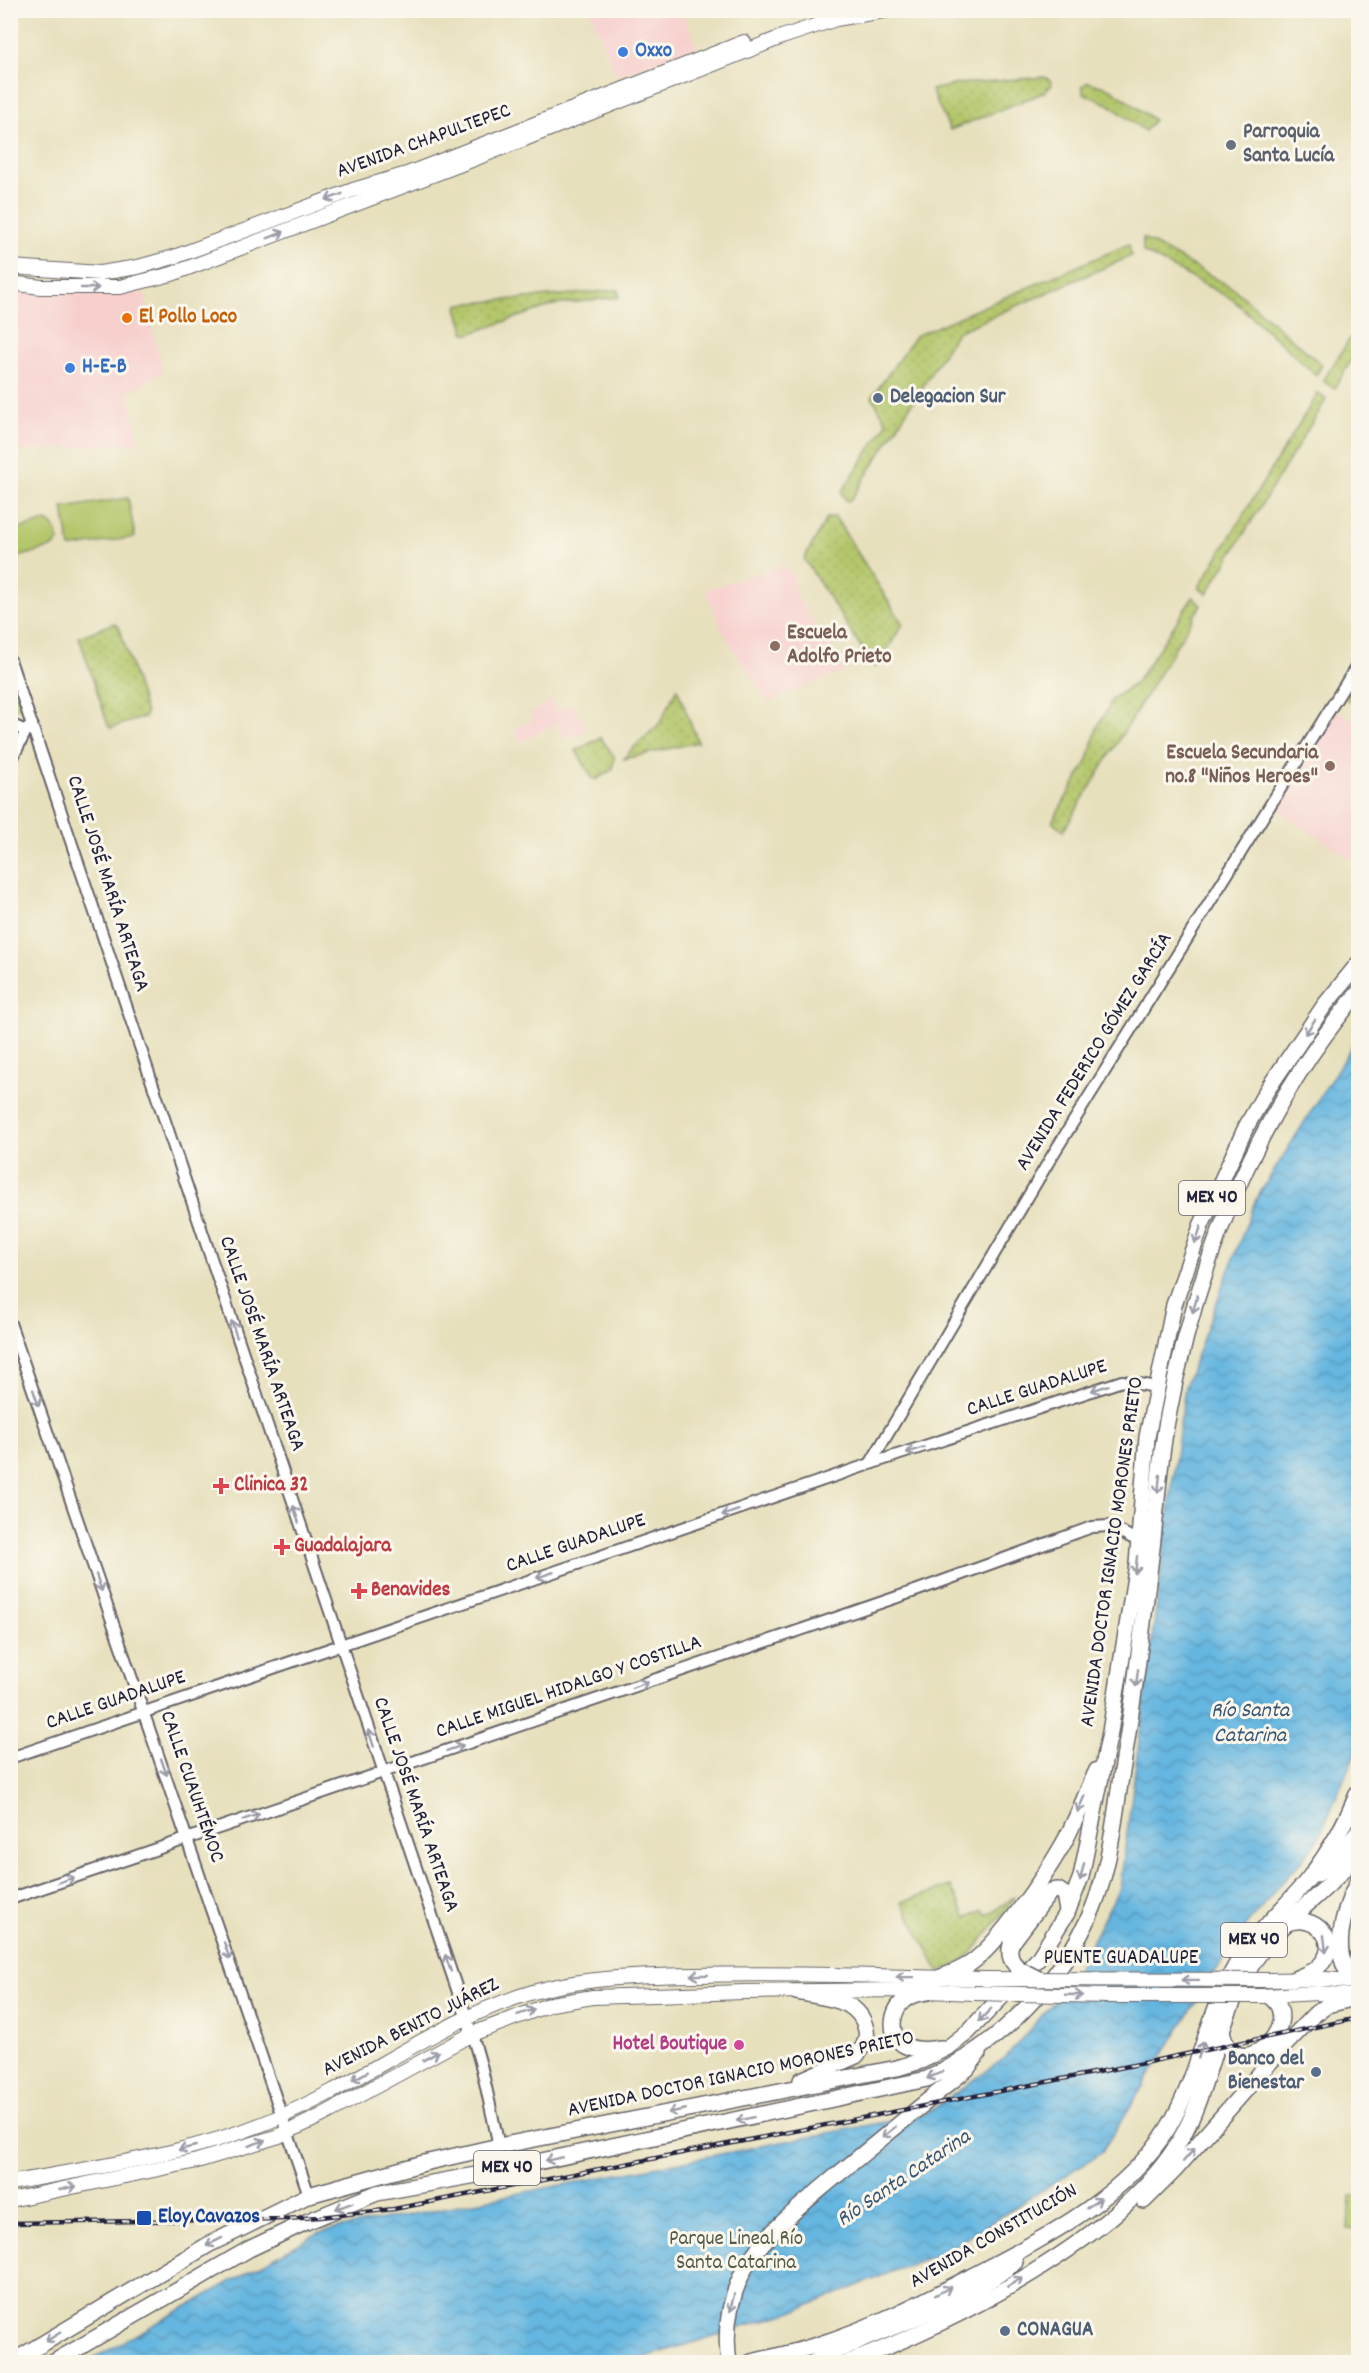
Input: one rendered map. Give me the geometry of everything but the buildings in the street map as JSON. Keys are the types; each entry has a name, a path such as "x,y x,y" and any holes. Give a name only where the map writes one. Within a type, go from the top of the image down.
{"highway":[{"path":"1311,1055 1347,987 1353,969"},
{"name":"AVENIDA DOCTOR IGNACIO MORONES PRIETO","path":"12,2362 207,2245 309,2195 500,2146 897,2068 921,2061 950,2046 968,2032 1038,1959 1067,1913 1081,1877 1106,1751 1137,1564 1148,1437 1156,1388 1174,1305 1201,1226 1230,1160 1267,1090 1324,1006 1353,969"},
{"name":"AVENIDA DOCTOR IGNACIO MORONES PRIETO","path":"54,2362 249,2249 337,2208 377,2193 476,2175 910,2084 945,2070 985,2044 1013,2019 1060,1966 1085,1925 1103,1878 1137,1684 1166,1425 1180,1357 1222,1221 1265,1133 1311,1055 1359,993"},
{"path":"1254,1113 1301,1073"},
{"path":"1146,1465 1170,1405"},
{"path":"950,2046 933,2049 913,2048 897,2040 893,2017 903,2000 964,1967 987,1949 1046,1871 1071,1828 1106,1751"},
{"name":"AVENIDA CONSTITUCIÓN","path":"751,2362 816,2346 907,2310 1045,2236 1108,2194 1152,2149 1180,2105 1190,2083 1215,2009 1237,1965 1258,1934 1308,1879 1337,1837 1359,1792"},
{"path":"1308,1879 1332,1864 1359,1832"},
{"name":"AVENIDA CONSTITUCIÓN","path":"849,2362 947,2320 1003,2289 1078,2241 1126,2205 1171,2155 1188,2125 1222,2029 1251,1967 1285,1924 1332,1882 1359,1852"},
{"path":"1078,2241 1110,2227 1147,2198 1315,2014 1358,1989 1346,1969 1341,1950 1347,1905 1359,1881"},
{"path":"1039,1979 1014,1966 1009,1955 1011,1944 1051,1891 1058,1890 1064,1894 1067,1913"},
{"path":"1285,1924 1297,1920 1312,1922 1321,1929 1328,1943 1325,1959 1318,1967 1292,1980"},
{"path":"775,2091 856,2056 862,2050 867,2036 862,2016 856,2009 839,2001 796,1992"},
{"path":"1222,2029 1226,2046 1236,2055 1247,2056 1265,2047 1274,2037 1281,2018 1278,2006 1265,1996"},
{"path":"729,2362 727,2326 731,2304 737,2285 755,2252 812,2196 967,2069 985,2044"},
{"path":"377,2193 467,2154"},
{"path":"814,2362 902,2324 987,2282 1045,2236"}],"main road":[{"name":"AVENIDA CHAPULTEPEC","path":"10,267 75,273 121,271 174,257 353,190 390,180 439,162 745,42 843,10"},
{"name":"AVENIDA CHAPULTEPEC","path":"10,283 41,286 120,287 188,269 782,37 836,19 889,10"},
{"path":"174,257 188,269 196,256 219,241"},
{"path":"41,286 44,280 70,277 75,273"},
{"path":"744,1992 758,1974"},
{"name":"AVENIDA BENITO JUÁREZ","path":"10,2183 196,2145 282,2116 466,2018 533,1992 584,1981 758,1974 935,1984 974,1993"},
{"name":"AVENIDA BENITO JUÁREZ","path":"10,2200 236,2151 288,2132 472,2034 551,2004 593,1997 796,1992 985,1979"},
{"name":"PUENTE GUADALUPE","path":"985,1979 1292,1980"},
{"name":"MEX 40","path":"1292,1980 1358,1989"},
{"name":"MEX 40","path":"1265,1996 1358,1989"},
{"name":"PUENTE GUADALUPE","path":"974,1993 1265,1996"}],"street":[{"name":"CALLE JOSÉ MARÍA ARTEAGA","path":"10,660 29,727 472,2034 500,2146"},
{"name":"AVENIDA FEDERICO GÓMEZ GARCÍA","path":"870,1464 1052,1156 1359,663"},
{"path":"10,724 29,727 10,763"},
{"name":"CALLE CUAUHTÉMOC","path":"10,1323 145,1711 309,2195"},
{"name":"CALLE GUADALUPE","path":"10,1758 870,1464 1122,1381 1156,1388"},
{"name":"CALLE MIGUEL HIDALGO Y COSTILLA","path":"10,1899 907,1593 1092,1527 1110,1526 1138,1541"}],"shaded area":[{"path":"590,11 682,11 697,47 616,76"},
{"path":"11,289 95,295 144,293 163,371 129,393 139,443 11,451"},
{"path":"784,565 797,585 792,589 845,671 768,702 724,634 705,590"},
{"path":"551,701 557,711 571,703 586,729 566,740 556,723 521,742 514,730 533,719 530,713"},
{"name":"Escuela Secundaria no.8 \"Niños Heroes\"","path":"1335,709 1358,723 1358,864 1275,808"}],"green space":[{"path":"1044,77 1050,80 1052,85 1045,92 950,130 931,90 958,84"},
{"path":"1088,82 1111,89 1154,120 1145,131 1108,104 1084,94 1082,86"},
{"path":"1143,238 1233,288 1322,365 1316,375 1232,299 1143,252"},
{"path":"1129,244 1131,256 957,332 851,500 847,501 841,493 887,423 872,397 915,336"},
{"path":"618,290 619,297 553,305 469,334 464,332 457,307 460,304"},
{"path":"1358,326 1358,349 1334,389 1323,381"},
{"path":"1318,393 1326,400 1207,594 1199,587"},
{"path":"128,498 135,537 70,548 63,508"},
{"path":"835,517 903,624 877,666 874,667 804,559 827,518"},
{"path":"46,521 54,527 59,540 53,547 11,559 11,531"},
{"path":"1193,597 1201,605 1064,830 1052,822 1088,760 1097,728 1113,698 1136,683"},
{"path":"114,623 119,627 146,713 145,717 111,728 108,725 79,637"},
{"path":"10,668 23,706 11,710 10,710"},
{"path":"1358,682 1358,707 1346,699"},
{"path":"677,688 698,742 624,759 660,723"},
{"path":"601,738 614,756 613,769 596,780 592,778 576,750"},
{"path":"951,1886 966,1918 983,1910 987,1915 1016,1896 973,1952 960,1963 939,1972 902,1902"},
{"path":"1350,2196 1358,2196 1358,2229 1348,2229"}],"water":[{"name":"Río Santa Catarina","path":"1358,1036 1357,1749 1317,1842 1241,1931 1101,2153 949,2249 792,2312 630,2362 87,2362 320,2232 926,2114 1006,2057 1069,1984 1120,1887 1185,1386 1255,1201"}],"railway":[{"path":"10,2223 284,2219 394,2209 1134,2065 1358,2018"}],"place":[{"name":"Oxxo","path":"623,52"},
{"name":"Parroquia Santa Lucía","path":"1231,145"},
{"name":"El Pollo Loco","path":"127,318"},
{"name":"H-E-B","path":"70,368"},
{"name":"Delegacion Sur","path":"878,398"},
{"name":"Escuela Adolfo Prieto","path":"775,646"},
{"name":"Escuela Secundaria no.8 \"Niños Heroes\"","path":"1330,766"},
{"name":"Clinica 32","path":"221,1486"},
{"name":"Guadalajara","path":"282,1547"},
{"name":"Benavides","path":"359,1591"},
{"name":"Hotel Boutique","path":"739,2045"},
{"name":"Banco del Bienestar","path":"1316,2072"},
{"name":"Eloy Cavazos","path":"144,2218"},
{"name":"CONAGUA","path":"1005,2331"}],"park label":[{"name":"Parque Lineal Río Santa Catarina","path":"736,2252"}]}
